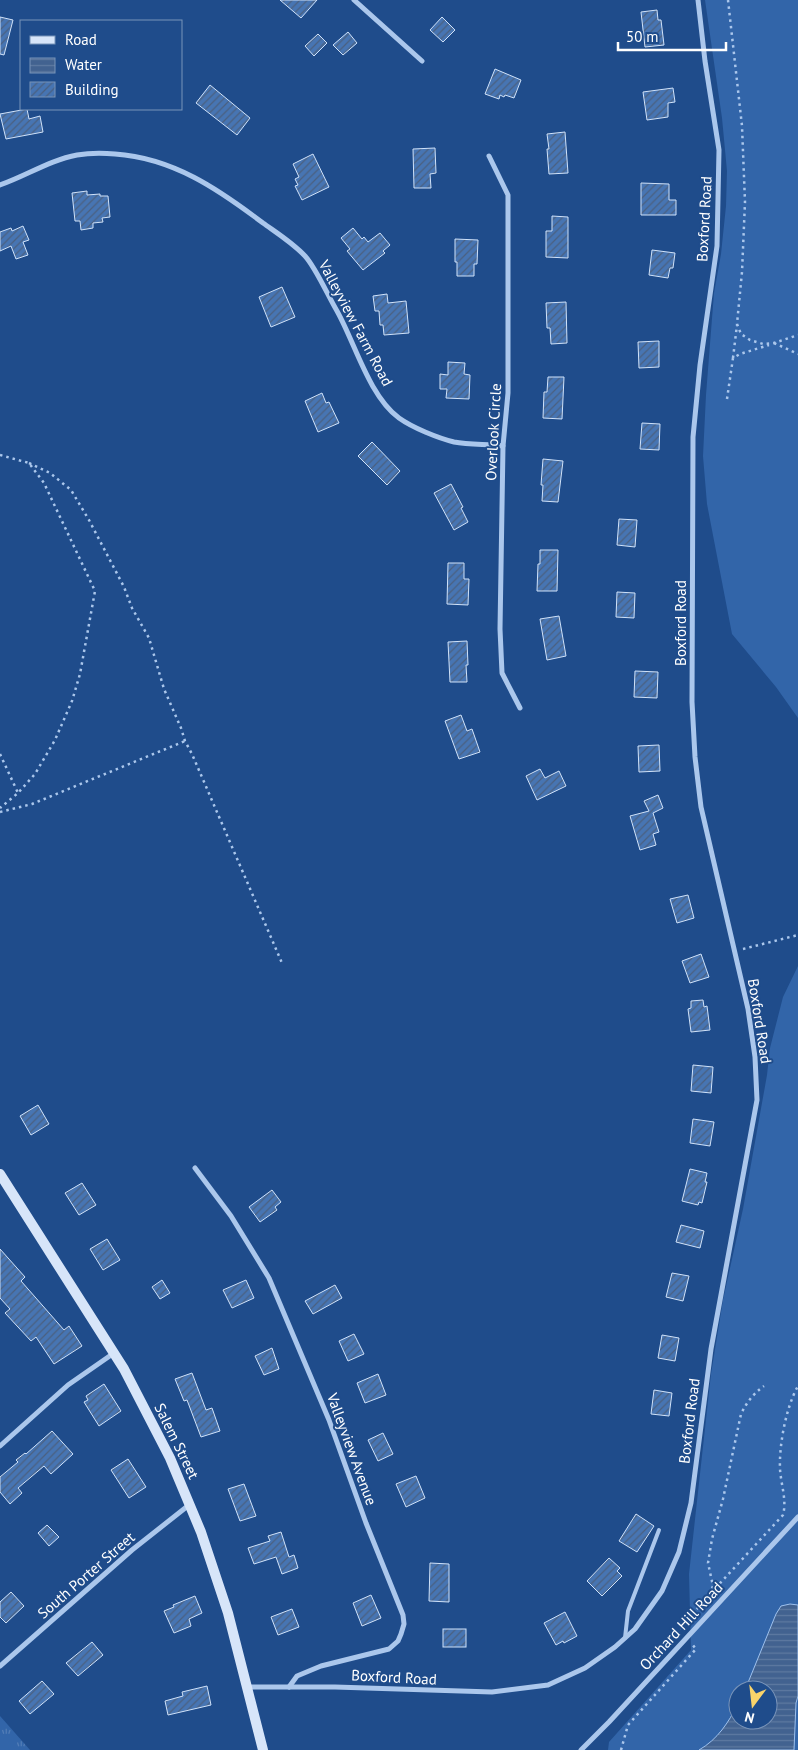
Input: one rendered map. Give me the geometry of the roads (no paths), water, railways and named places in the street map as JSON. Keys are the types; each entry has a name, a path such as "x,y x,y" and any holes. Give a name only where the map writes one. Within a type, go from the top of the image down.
{"main road":[{"name":"Salem Street","path":"0,1174 124,1368 170,1458 201,1532 228,1613 263,1750"}],"street":[{"path":"354,0 422,61"},
{"name":"Boxford Road","path":"247,1687 335,1687 492,1692 548,1685 585,1668 635,1629 662,1591 681,1544 691,1503 711,1349 757,1100 755,1058 748,1009 701,807 695,757 692,702 693,437 700,365 717,246 719,150 705,61 698,0"},
{"name":"Valleyview Farm Road","path":"0,185 56,161 78,155 132,155 162,163 190,174 252,214 305,256 340,316 355,353 374,387 387,406 399,418 417,428 454,442 504,446"},
{"name":"Overlook Circle","path":"489,156 508,195 508,394 504,446 500,630 502,673 520,708"},
{"name":"Valleyview Avenue","path":"195,1168 231,1216 269,1278 329,1420 366,1523 403,1615 404,1624 401,1634 398,1641 389,1649 321,1666 297,1676 289,1687"},
{"path":"0,1446 68,1385 114,1353"},
{"name":"South Porter Street","path":"0,1666 132,1550 190,1504"},
{"name":"Orchard Hill Road","path":"580,1750 609,1722 798,1517"}],"lane":[{"path":"624,1638 628,1611 659,1530"}],"water":[{"path":"798,1605 798,1696 794,1750 699,1750 712,1741 728,1721 728,1730 778,1730 778,1680 749,1680 781,1606"}]}
